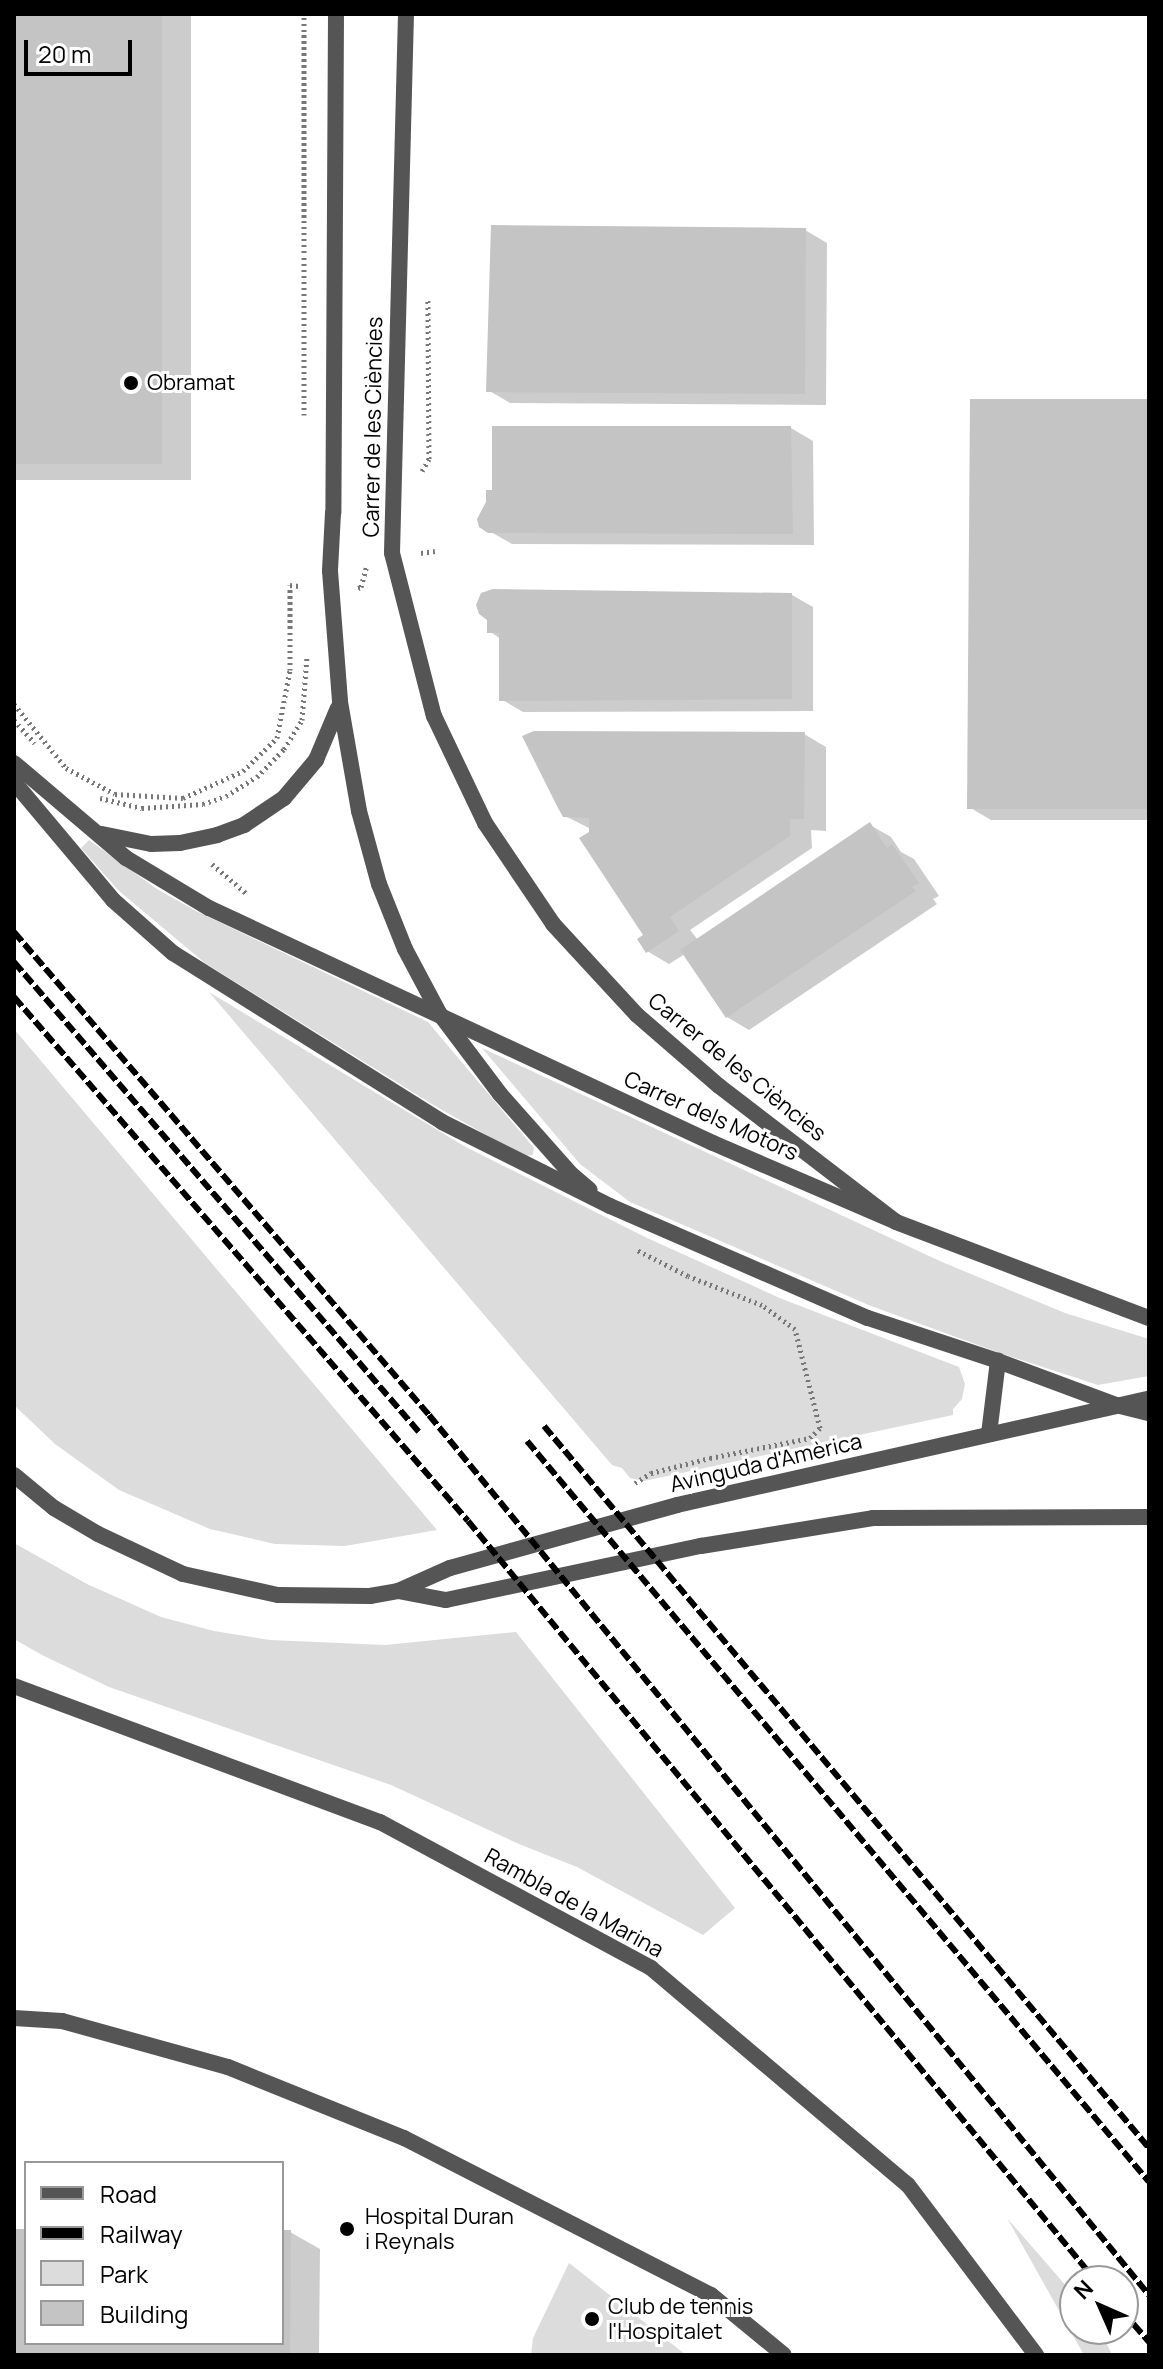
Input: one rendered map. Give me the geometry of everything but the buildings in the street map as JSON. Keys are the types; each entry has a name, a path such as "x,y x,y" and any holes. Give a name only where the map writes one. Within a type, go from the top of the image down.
{"street":[{"name":"Carrer de les Ciències","path":"336,14 330,571 340,702 359,811 379,884 405,949 439,1013"},
{"name":"Carrer de les Ciències","path":"406,14 392,553 434,716 485,823 553,924 584,958 637,1015 719,1086 896,1222"},
{"name":"Carrer de les Ciències","path":"94,832 151,844 180,843 244,825 284,798 316,760 340,702"},
{"name":"Carrer dels Motors","path":"14,763 94,832 149,874 209,908 713,1143 896,1222 1149,1318"},
{"name":"Carrer dels Motors","path":"14,782 113,900 173,953 442,1122 610,1206 868,1318 998,1361 1116,1405 1149,1413"},
{"name":"Carrer dels Motors","path":"439,1013 500,1094 548,1149 572,1175 610,1206"},
{"path":"989,1434 998,1361"},
{"name":"Avinguda d'Amèrica","path":"398,1591 450,1568 677,1505 1149,1399"},
{"name":"Avinguda d'Amèrica","path":"14,1475 54,1508 144,1558 183,1574 239,1588 312,1598 398,1591 446,1600 701,1546 873,1518 1149,1517"},
{"name":"Rambla de la Marina","path":"14,1686 380,1822 651,1968 908,2185 1036,2355"},
{"path":"14,2018 62,2021 228,2067 404,2138 711,2295 784,2355"}],"path":[{"path":"304,14 304,424"},
{"path":"421,553 435,551"},
{"path":"352,573 379,574"},
{"path":"14,704 66,768 115,794 183,798 243,771 277,738 290,670 290,585 299,586"},
{"path":"101,800 142,808 203,804 226,796 257,777 284,749 302,720 307,685 307,643"},
{"path":"634,1248 688,1276 762,1305 795,1329 820,1428 810,1438 695,1461 651,1473 635,1483"}],"green space":[{"path":"89,840 157,889 196,911 428,1022 534,1148 533,1155 524,1156 435,1106 205,963 119,891 81,848"},
{"path":"209,992 464,1146 645,1237 782,1299 959,1367 965,1384 962,1399 953,1409 953,1415 644,1481 630,1478 622,1468 612,1465"},
{"path":"14,1029 437,1530 345,1546 275,1544 210,1529 119,1490 55,1444 14,1405"},
{"path":"482,1048 942,1262 1065,1313 1149,1339 1149,1376 1098,1385 1000,1353 871,1306 630,1202 580,1164"},
{"path":"14,1543 87,1584 161,1617 214,1631 270,1640 385,1645 516,1632 735,1908 703,1935 577,1867 391,1785 109,1687 42,1655 14,1639"},
{"path":"1007,2218 1059,2278 1059,2311"},
{"name":"Club de tennis l'Hospitalet","path":"569,2263 686,2355 531,2355 533,2338"},
{"path":"1078,2345 1107,2345 1112,2355 1084,2355"}],"railway":[{"path":"14,932 429,1415 1149,2295"},
{"path":"14,962 419,1432"},
{"path":"14,997 468,1521 1083,2265"},
{"path":"544,1426 1149,2148"},
{"path":"527,1441 1149,2182"},
{"path":"1139,2330 1149,2342"}],"place":[{"name":"Obramat","path":"131,383"},
{"name":"Hospital Duran i Reynals","path":"347,2229"},
{"name":"Club de tennis l'Hospitalet","path":"592,2319"}]}
